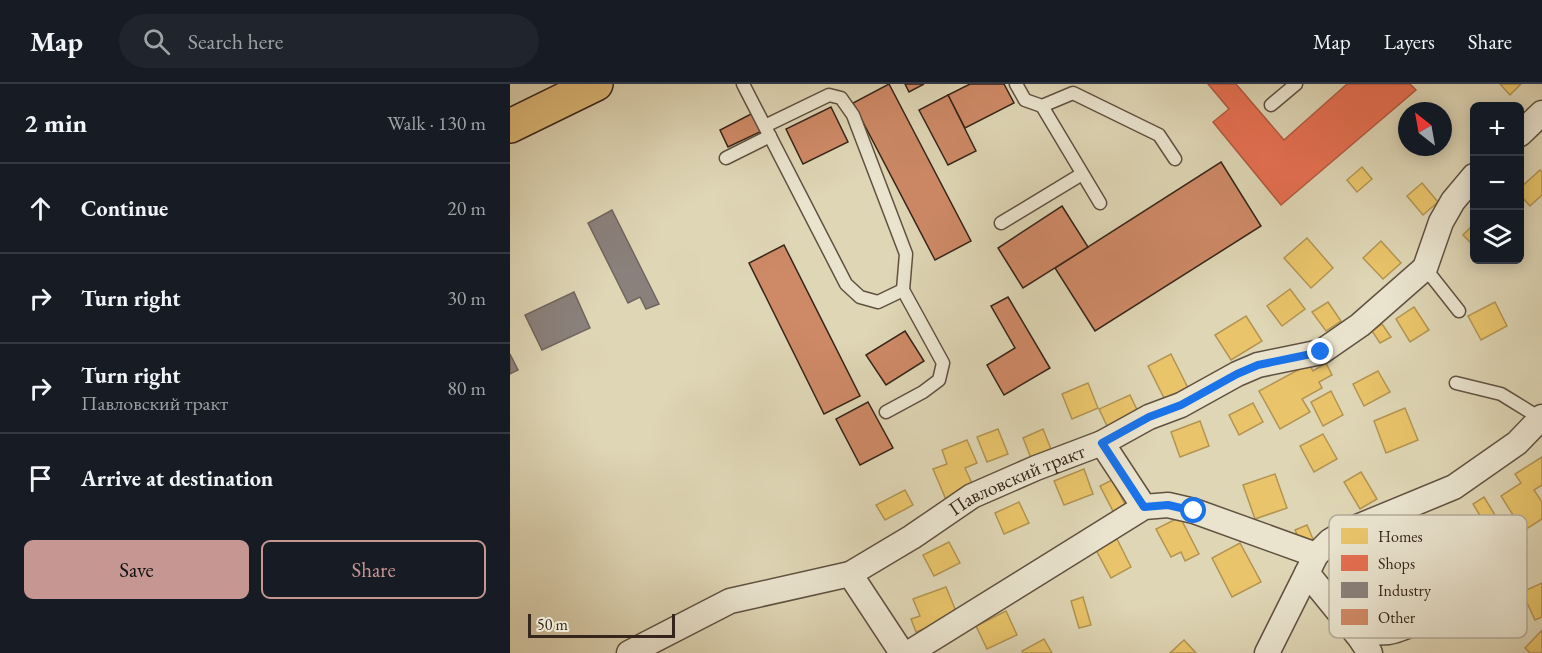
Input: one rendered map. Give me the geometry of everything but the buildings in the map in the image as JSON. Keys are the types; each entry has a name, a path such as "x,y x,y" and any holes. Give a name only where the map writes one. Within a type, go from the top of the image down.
{"main road":[{"path":"510,126 596,84"}],"street":[{"path":"1524,130 1542,113"},
{"name":"Павловский тракт","path":"629,653 730,601 850,574 912,537 972,496 1102,443 1149,417 1181,405 1258,365 1321,352 1360,325 1425,268 1441,222 1470,181"},
{"path":"1386,515 1454,487 1517,443 1541,418"},
{"path":"1102,443 1144,507"},
{"path":"909,653 1144,507 1168,505 1194,511 1312,564 1329,590"},
{"path":"1268,653 1312,564 1329,542"},
{"path":"850,574 902,653"}],"lane":[{"path":"743,84 846,284 860,297 878,302 903,290"},
{"path":"1016,84 1025,100 1042,106 1100,203"},
{"path":"1271,105 1296,84"},
{"path":"1042,106 1073,93 1160,135 1175,159"},
{"path":"726,158 829,95 841,98 853,115 906,254 903,290 943,363 939,380 923,392 886,412"},
{"path":"1001,223 1082,174"},
{"path":"1425,268 1459,311"},
{"path":"1456,383 1501,394 1541,418"},
{"path":"1365,645 1390,638"}],"route":[{"path":"1194,511 1168,505 1144,507 1102,443 1149,417 1181,405 1258,365 1321,352"}]}
